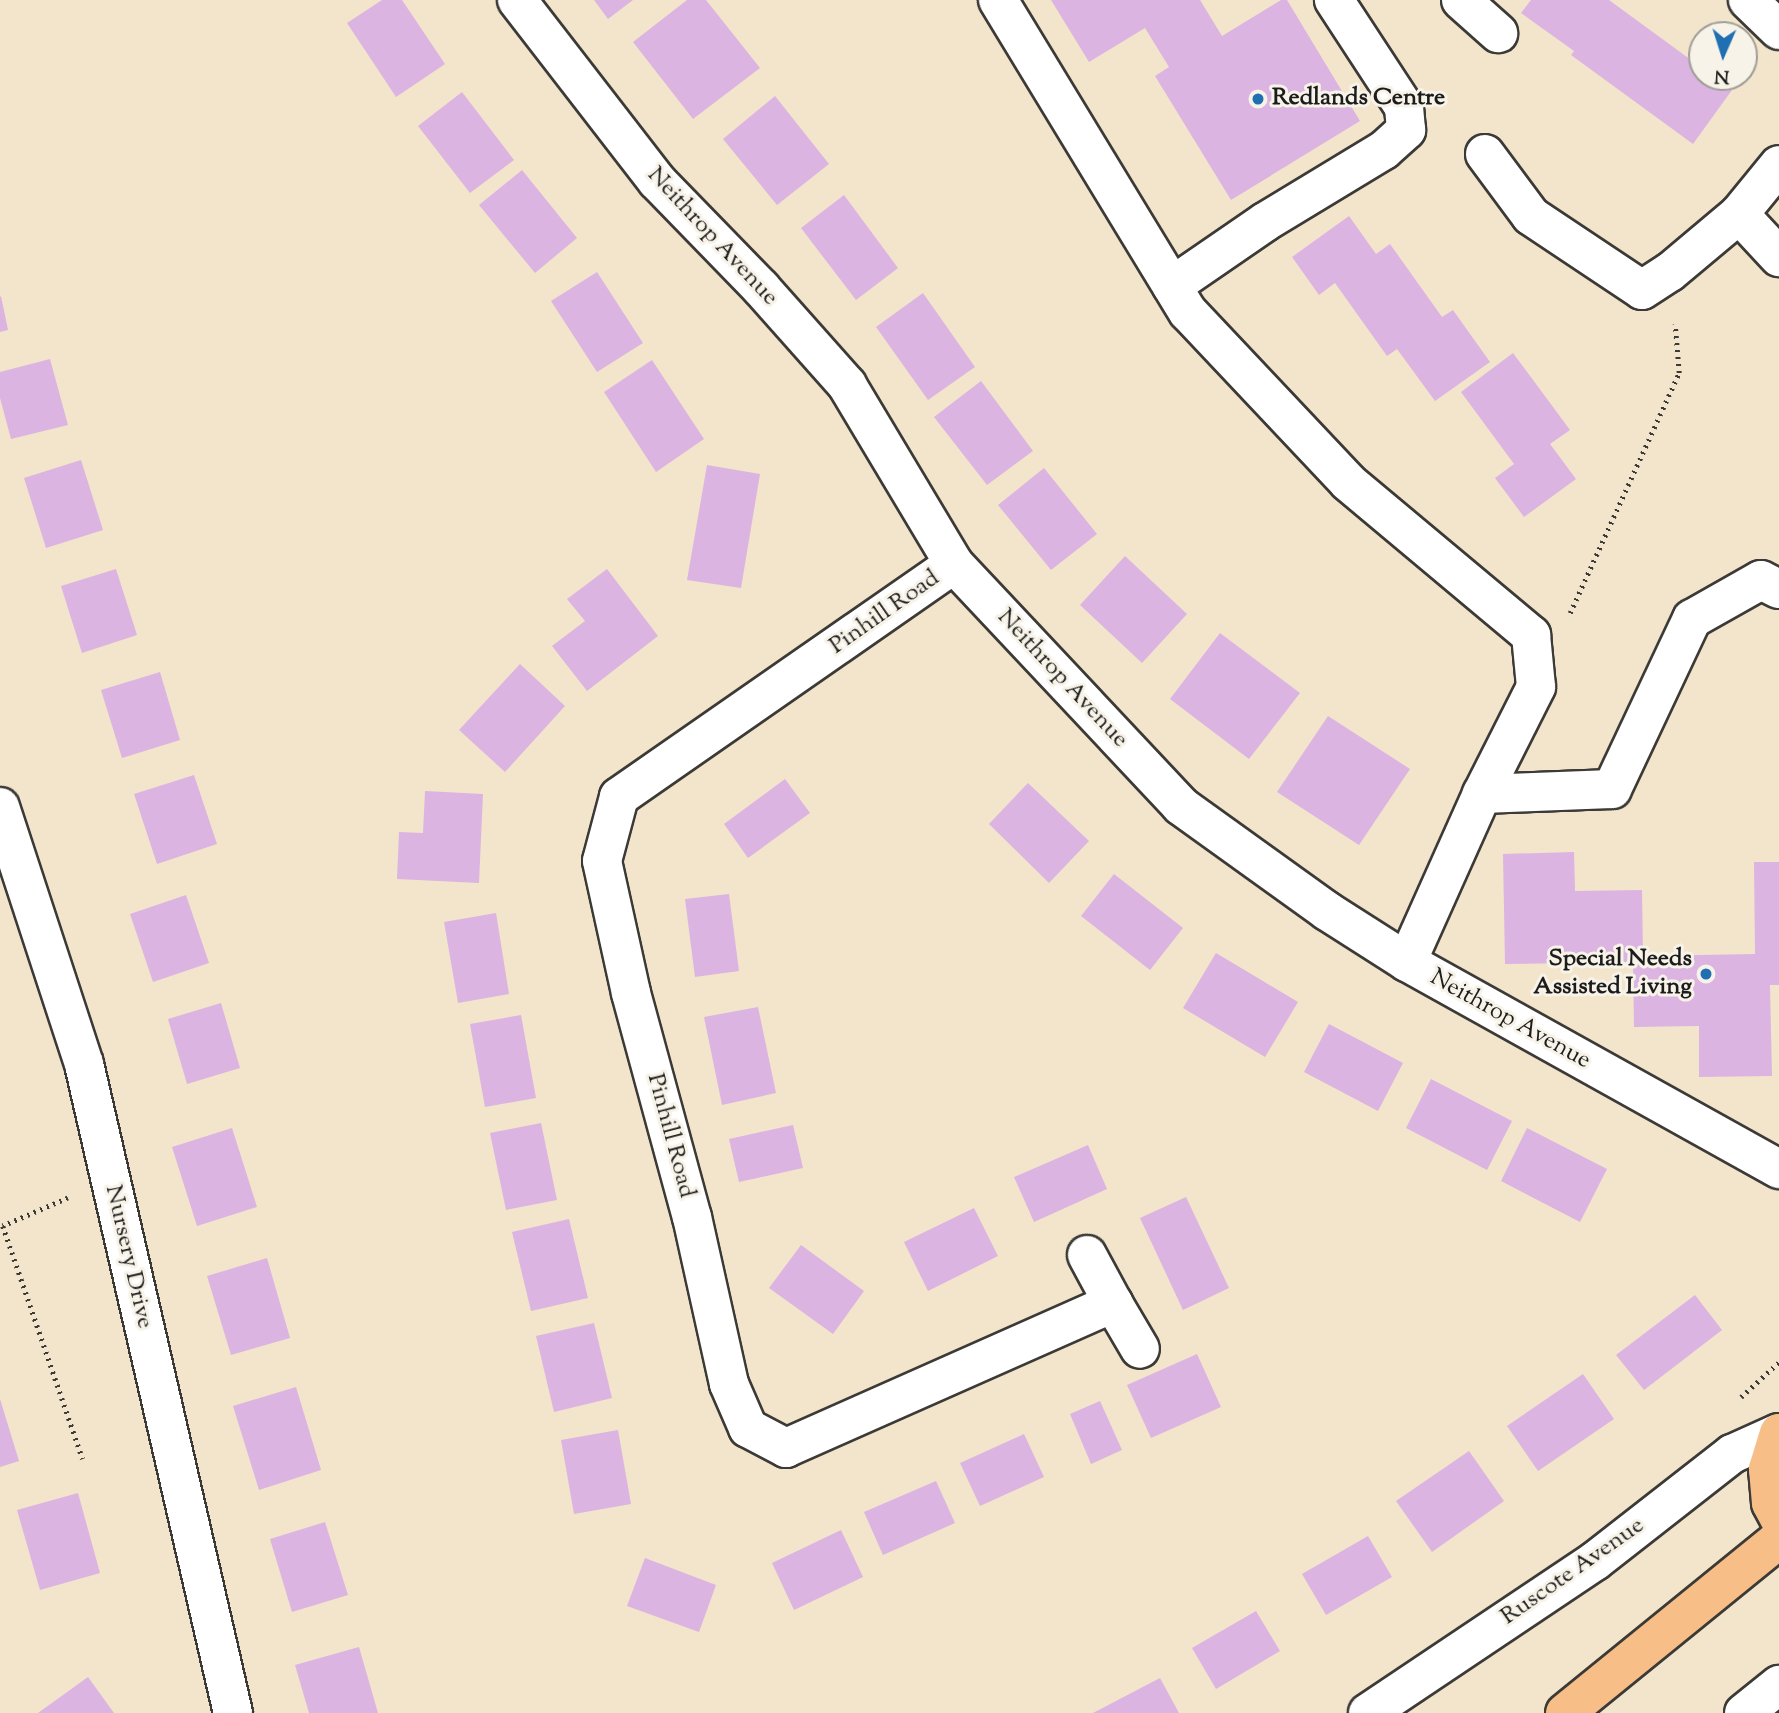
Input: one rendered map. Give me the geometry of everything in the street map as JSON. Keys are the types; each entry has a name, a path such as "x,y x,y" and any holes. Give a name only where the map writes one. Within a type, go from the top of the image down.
{"main road":[{"name":"Ruscote Avenue","path":"1779,1433 1768,1469 1771,1503 1779,1518"},
{"path":"1565,1713 1779,1539"}],"street":[{"name":"Neithrop Avenue","path":"517,0 657,181 761,288 847,385 954,564 1181,806 1327,911 1407,962 1779,1169"},
{"path":"998,0 1188,312 1348,482 1531,635 1536,687 1482,794 1407,962"},
{"path":"1172,286 1265,222 1384,150 1406,130 1404,107 1335,0"},
{"path":"1461,0 1498,33"},
{"path":"1748,0 1779,30"},
{"path":"1485,154 1531,216 1656,281 1739,214 1779,165"},
{"path":"1739,214 1779,257"},
{"name":"Pinhill Road","path":"954,564 620,797 602,861 631,993 692,1217 729,1384 748,1428 786,1448 1113,1303"},
{"path":"1482,794 1612,789 1692,619 1761,580 1779,589"},
{"name":"Nursery Drive","path":"0,807 84,1064 233,1713"},
{"path":"1087,1255 1140,1349"},
{"name":"Ruscote Avenue","path":"1368,1713 1595,1561 1732,1454 1779,1433"},
{"path":"1744,1713 1779,1685"}],"path":[{"path":"1564,624 1679,373 1656,281"},
{"path":"83,1459 3,1226 111,1180"}],"building":[{"path":"382,0 402,0 445,64 396,97 347,23"},
{"path":"594,0 633,0 608,19"},
{"path":"687,0 706,0 760,68 693,119 633,42"},
{"name":"Redlands Centre","path":"1051,0 1200,0 1222,36 1281,0 1287,0 1360,121 1231,200 1155,76 1169,67 1145,28 1089,62"},
{"path":"1531,0 1609,0 1688,58 1688,91 1731,91 1693,144 1571,55 1574,51 1521,13"},
{"path":"462,92 514,160 470,193 418,126"},
{"path":"775,96 829,164 777,205 723,139"},
{"path":"522,170 577,238 535,273 479,205"},
{"path":"844,195 898,268 856,300 801,228"},
{"path":"1349,216 1376,254 1390,244 1442,317 1453,310 1490,362 1435,401 1397,349 1387,356 1335,283 1319,295 1292,257"},
{"path":"597,272 643,343 597,372 551,301"},
{"path":"923,293 975,367 928,400 876,327"},
{"path":"0,297 8,330 0,332"},
{"path":"1513,353 1570,430 1550,444 1576,479 1524,517 1495,478 1514,464 1461,392"},
{"path":"50,359 68,425 11,439 0,398 0,372"},
{"path":"652,360 704,439 656,472 604,392"},
{"path":"981,381 1033,451 987,485 934,417"},
{"path":"81,460 103,530 46,548 24,478"},
{"path":"707,465 760,474 741,588 687,580"},
{"path":"1044,468 1097,534 1051,570 998,505"},
{"path":"1125,556 1187,614 1142,663 1080,605"},
{"path":"116,569 137,635 82,653 61,586"},
{"path":"607,569 658,636 587,691 552,646 585,621 567,599"},
{"path":"1220,633 1300,693 1249,759 1170,699"},
{"path":"520,664 565,706 505,772 459,730"},
{"path":"160,672 180,740 122,758 101,690"},
{"path":"1328,716 1410,769 1359,845 1277,792"},
{"path":"194,775 217,844 157,864 134,794"},
{"path":"785,779 810,813 748,858 724,824"},
{"path":"1028,783 1089,841 1049,883 989,824"},
{"path":"425,791 483,794 479,883 397,879 399,832 423,833"},
{"name":"Special Needs Assisted Living","path":"1574,852 1575,891 1642,890 1643,956 1755,954 1754,862 1779,862 1779,985 1770,985 1772,1076 1699,1077 1699,1026 1634,1027 1633,962 1505,964 1503,854"},
{"path":"1114,874 1183,928 1150,970 1081,916"},
{"path":"729,894 739,971 695,977 685,899"},
{"path":"186,895 209,963 153,982 130,914"},
{"path":"496,913 509,994 458,1003 444,922"},
{"path":"1216,953 1298,1002 1265,1057 1183,1008"},
{"path":"221,1003 240,1068 187,1084 168,1019"},
{"path":"758,1007 776,1093 722,1105 704,1017"},
{"path":"521,1015 536,1098 485,1107 470,1024"},
{"path":"1329,1024 1403,1063 1378,1111 1304,1072"},
{"path":"1431,1079 1512,1121 1487,1170 1406,1128"},
{"path":"541,1123 557,1200 506,1210 490,1133"},
{"path":"793,1125 803,1168 739,1182 729,1139"},
{"path":"232,1128 257,1207 197,1226 172,1147"},
{"path":"1527,1128 1607,1169 1580,1222 1501,1181"},
{"path":"1088,1145 1107,1189 1034,1222 1014,1177"},
{"path":"1186,1197 1229,1288 1183,1310 1140,1218"},
{"path":"974,1208 998,1256 928,1291 904,1242"},
{"path":"569,1219 588,1298 531,1311 512,1232"},
{"path":"801,1245 864,1291 833,1334 769,1288"},
{"path":"267,1258 290,1338 231,1355 207,1276"},
{"path":"1695,1295 1722,1330 1644,1390 1616,1355"},
{"path":"594,1323 612,1398 554,1412 536,1336"},
{"path":"1197,1354 1221,1407 1151,1438 1127,1385"},
{"path":"1583,1374 1614,1419 1538,1471 1507,1426"},
{"path":"296,1387 321,1470 259,1490 233,1406"},
{"path":"0,1399 19,1461 0,1467"},
{"path":"1100,1401 1122,1450 1091,1464 1070,1414"},
{"path":"618,1430 631,1504 574,1514 561,1440"},
{"path":"1024,1434 1044,1477 980,1506 960,1463"},
{"path":"1469,1451 1504,1501 1432,1552 1396,1501"},
{"path":"936,1481 955,1523 883,1555 864,1512"},
{"path":"78,1493 100,1573 40,1590 17,1510"},
{"path":"325,1522 348,1595 292,1612 270,1539"},
{"path":"841,1530 863,1577 794,1610 772,1563"},
{"path":"1368,1536 1392,1577 1326,1615 1302,1574"},
{"path":"645,1558 716,1585 699,1632 627,1606"},
{"path":"1256,1611 1280,1651 1216,1689 1192,1648"},
{"path":"359,1647 378,1713 309,1713 295,1665"},
{"path":"88,1677 114,1713 38,1713"},
{"path":"1160,1678 1179,1713 1093,1713"}],"place":[{"name":"Redlands Centre","path":"1258,99"},
{"name":"Special Needs Assisted Living","path":"1706,974"}]}
